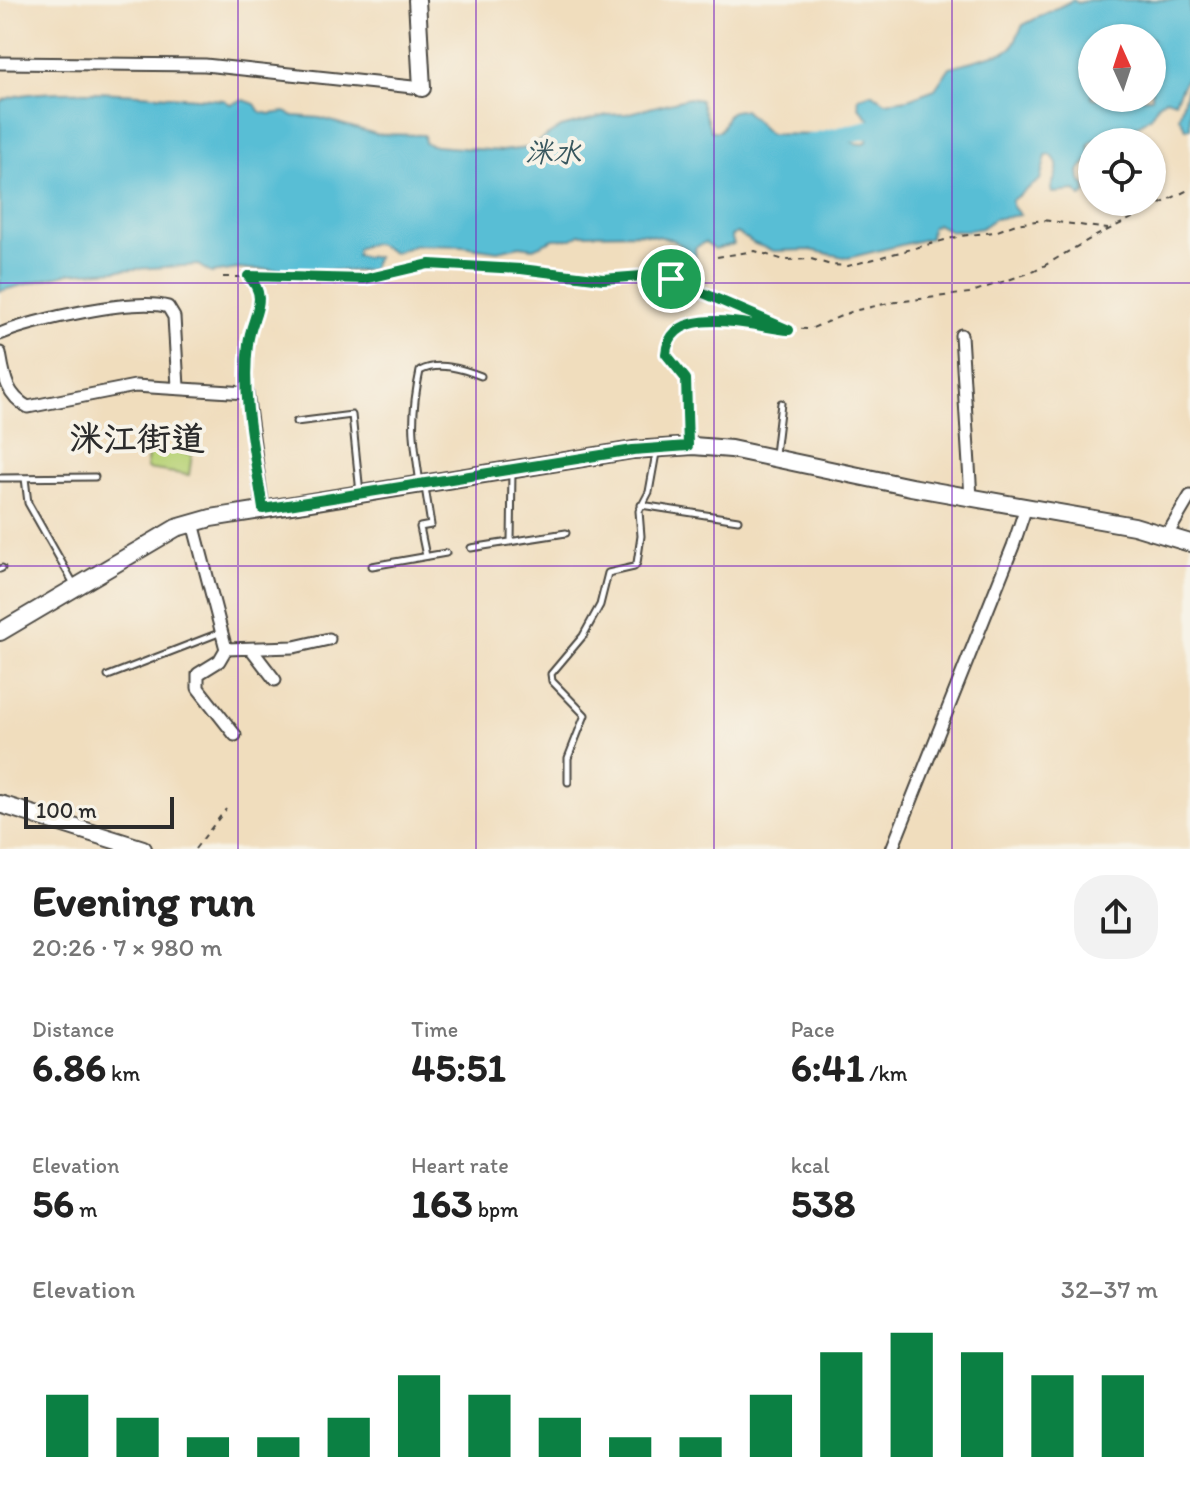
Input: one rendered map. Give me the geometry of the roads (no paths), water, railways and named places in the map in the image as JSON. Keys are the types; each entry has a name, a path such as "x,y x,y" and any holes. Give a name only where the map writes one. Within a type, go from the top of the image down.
{"main road":[{"path":"417,0 422,88"},
{"path":"0,632 176,528 193,523 422,484 688,446 731,449 1167,535 1190,543"},
{"path":"0,804 143,849"}],"street":[{"path":"0,63 205,65 422,88"},
{"path":"0,334 70,315 117,307 168,307 174,317 178,387"},
{"path":"961,335 971,498"},
{"path":"0,353 4,380 18,402 28,407 135,386 247,393 263,509"},
{"path":"1167,535 1190,496"},
{"path":"892,849 1026,507"},
{"path":"193,523 226,649"},
{"path":"226,649 294,647 329,639"},
{"path":"226,649 219,661 198,674 196,682 235,735"},
{"path":"252,650 275,680"}],"lane":[{"path":"247,393 248,344 260,303 257,285 248,276"},
{"path":"426,556 420,527 431,525 412,432 412,406 420,371 426,367 441,366 481,376"},
{"path":"774,459 781,403"},
{"path":"296,422 352,415 360,494"},
{"path":"568,782 568,758 585,715 552,681 551,674 583,636 600,605 608,573 634,567 637,563 640,505 649,492 657,449"},
{"path":"511,542 512,470"},
{"path":"0,478 95,477"},
{"path":"25,478 28,503 76,588"},
{"path":"640,505 738,520"},
{"path":"471,548 566,533"},
{"path":"372,566 446,553"},
{"path":"108,676 220,633"}],"water":[{"path":"1073,0 1078,3 1089,0 1190,0 1190,70 1175,101 1166,98 1166,24 1078,24 1078,112 1153,112 1134,128 1078,128 1078,193 1052,193 1057,163 1051,155 1046,156 1040,180 1012,200 1012,206 1020,215 994,219 981,228 950,231 937,224 931,228 930,238 848,258 810,250 774,251 737,233 731,236 734,244 715,249 705,242 695,248 696,260 687,262 687,250 671,239 641,233 580,234 572,239 554,239 533,248 520,246 498,251 463,246 416,245 393,253 371,244 357,249 357,255 362,257 377,257 371,269 360,271 238,269 211,273 198,265 70,273 0,291 0,102 17,96 108,92 224,100 230,104 244,100 255,104 260,112 285,112 294,116 320,118 376,134 424,135 425,143 435,146 501,151 528,148 561,127 689,98 700,100 711,131 720,131 729,113 744,110 769,134 821,135 860,144 867,142 868,131 874,125 859,107 858,98 871,93 886,102 908,99 935,89 950,67 1005,52 1012,47 1023,25"},
{"path":"1190,85 1190,128 1186,129 1179,117"}],"waterway":[{"name":"洣水","path":"810,143 894,123"}],"district":[{"name":"洣江街道","path":"137,438"}]}
